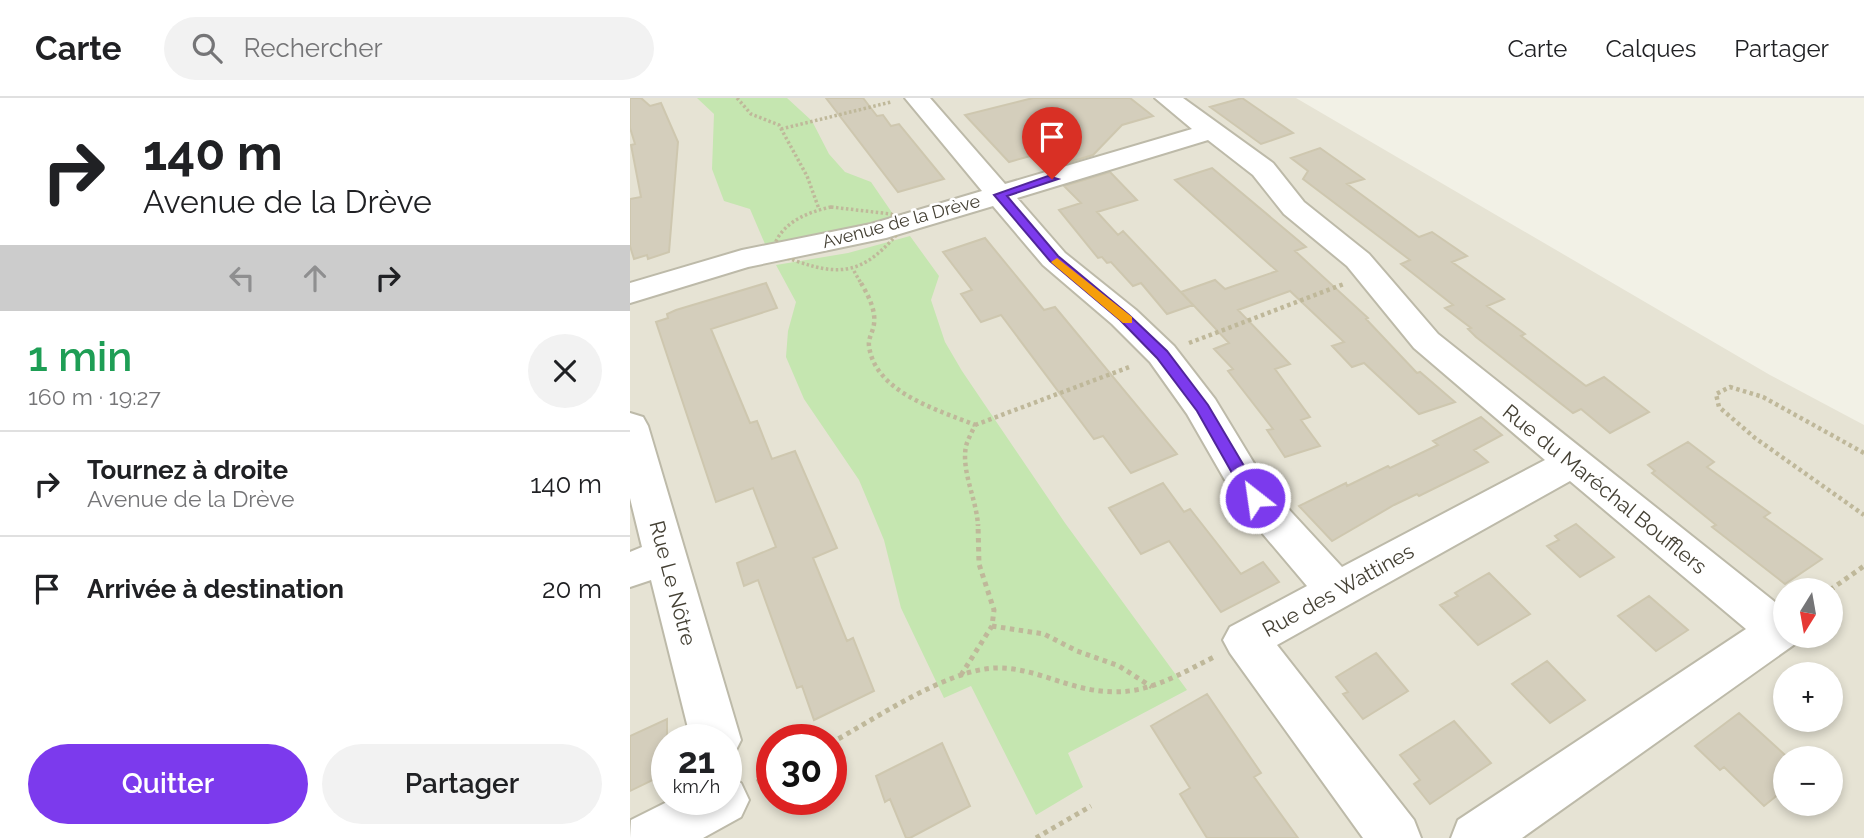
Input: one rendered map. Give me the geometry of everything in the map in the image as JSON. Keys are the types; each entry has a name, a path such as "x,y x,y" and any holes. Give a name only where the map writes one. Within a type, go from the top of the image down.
{"street":[{"name":"Rue du Maréchal Boufflers","path":"1167,98 1263,169 1294,208 1359,260 1426,341 1779,631 1477,838"},
{"path":"908,99 999,195 1054,259 1125,317 1162,354 1202,408 1255,498 1336,590"},
{"name":"Avenue de la Drève","path":"630,293 742,259 876,232 1211,131"},
{"name":"Rue Le Nôtre","path":"630,426 647,563 710,724"},
{"name":"Rue des Wattines","path":"1395,838 1246,640 1573,462"},
{"path":"650,838 694,815"}],"path":[{"path":"737,98 751,114 770,120 781,129 792,151 805,167 819,209"},
{"path":"781,129 908,99"},
{"path":"855,271 870,300 874,321 868,345 875,366 902,391 975,425 966,447 966,468 977,510 979,564 994,610 992,626 961,675"},
{"path":"1864,453 1763,397 1730,387 1716,394 1719,407 1755,438 1864,515"},
{"path":"1843,581 1864,566"},
{"path":"992,626 1044,634 1077,651 1119,666 1153,687"},
{"path":"847,735 961,675 995,668 1034,672 1089,689 1123,694 1153,687 1246,640"},
{"path":"1036,838 1091,806"}],"shaded area":[{"path":"630,98 1296,98 1770,375 1864,425 1864,838 630,838"}],"green space":[{"path":"697,98 787,98 812,121 829,154 845,172 871,182 895,217 765,244 750,209 724,201 712,169 714,114"},
{"path":"910,236 939,276 931,300 945,342 962,371 1065,523 1187,690 1068,753 1083,787 1036,815 971,686 944,698 901,608 884,540 859,480 804,399 786,357 788,331 796,302 776,265 848,253"}],"building":[{"path":"630,98 641,98 650,106 661,103 678,142 669,252 648,259 647,255 634,259 630,246 630,199 641,197 631,145 635,144 630,128"},
{"path":"826,98 863,98 877,116 883,115 891,126 899,124 944,179 898,192"},
{"path":"1033,98 1130,98 1153,116 1122,125 1093,155 1047,169 1034,155 1009,162 965,115"},
{"path":"1242,98 1293,133 1261,144 1210,107"},
{"path":"1320,148 1364,179 1347,184 1419,237 1432,232 1467,256 1452,262 1504,299 1487,306 1525,334 1521,336 1586,386 1604,377 1649,412 1610,433 1581,409 1573,413 1476,337 1468,329 1471,328 1445,308 1453,305 1401,264 1410,260 1303,179 1308,171 1291,158"},
{"path":"1212,168 1306,247 1295,251 1368,318 1366,319 1417,373 1420,372 1455,402 1419,414 1364,363 1352,367 1332,346 1344,342 1290,291 1238,310 1290,364 1275,369 1310,417 1301,420 1320,446 1285,457 1267,430 1273,429 1228,371 1233,369 1214,349 1229,343 1181,292 1215,280 1225,289 1277,271 1175,180"},
{"path":"1110,172 1137,200 1097,212 1118,235 1123,231 1193,305 1167,314 1141,283 1133,286 1111,262 1107,263 1102,257 1098,258 1059,210 1081,203 1064,186"},
{"path":"985,238 1044,310 1055,307 1177,454 1131,473 1103,436 1094,439 1001,315 981,322 961,294 972,290 943,252"},
{"path":"766,283 777,308 711,329 750,423 757,421 772,459 795,451 837,548 813,558 847,641 853,638 874,691 814,720 802,686 797,688 758,580 744,586 737,563 776,547 753,488 716,502 656,322 668,318 667,314 676,310"},
{"path":"1481,417 1502,435 1474,450 1488,462 1419,496 1417,494 1394,505 1332,541 1299,506 1346,483 1347,486 1438,445 1433,441"},
{"path":"1688,442 1714,462 1707,467 1770,513 1764,517 1822,559 1794,578 1777,578 1712,527 1716,525 1652,473 1655,471 1648,465"},
{"path":"1163,483 1184,512 1190,509 1241,574 1263,562 1279,582 1221,612 1169,541 1141,554 1109,508"},
{"path":"1576,524 1614,557 1580,577 1547,546 1559,540 1555,536"},
{"path":"1489,573 1530,614 1478,645 1440,605 1458,596 1455,593"},
{"path":"1649,596 1688,630 1656,651 1618,616"},
{"path":"1376,653 1408,691 1363,719 1343,694 1348,692 1336,677"},
{"path":"1547,661 1585,700 1550,723 1512,684"},
{"path":"1207,694 1261,773 1254,777 1298,838 1207,838 1180,794 1190,788 1151,726"},
{"path":"1739,713 1775,746 1773,746 1773,799 1764,806 1724,767 1720,770 1695,746"},
{"path":"1454,721 1491,763 1430,804 1414,784 1420,780 1400,755"},
{"path":"651,726 651,781 630,791 630,736"},
{"path":"942,743 970,806 906,838 890,799 885,802 876,776"}],"slow traffic":[{"path":"1057,262 1127,320"}],"route":[{"path":"1052,179 999,195 1054,259 1125,317 1162,354 1202,408 1255,498"}]}
